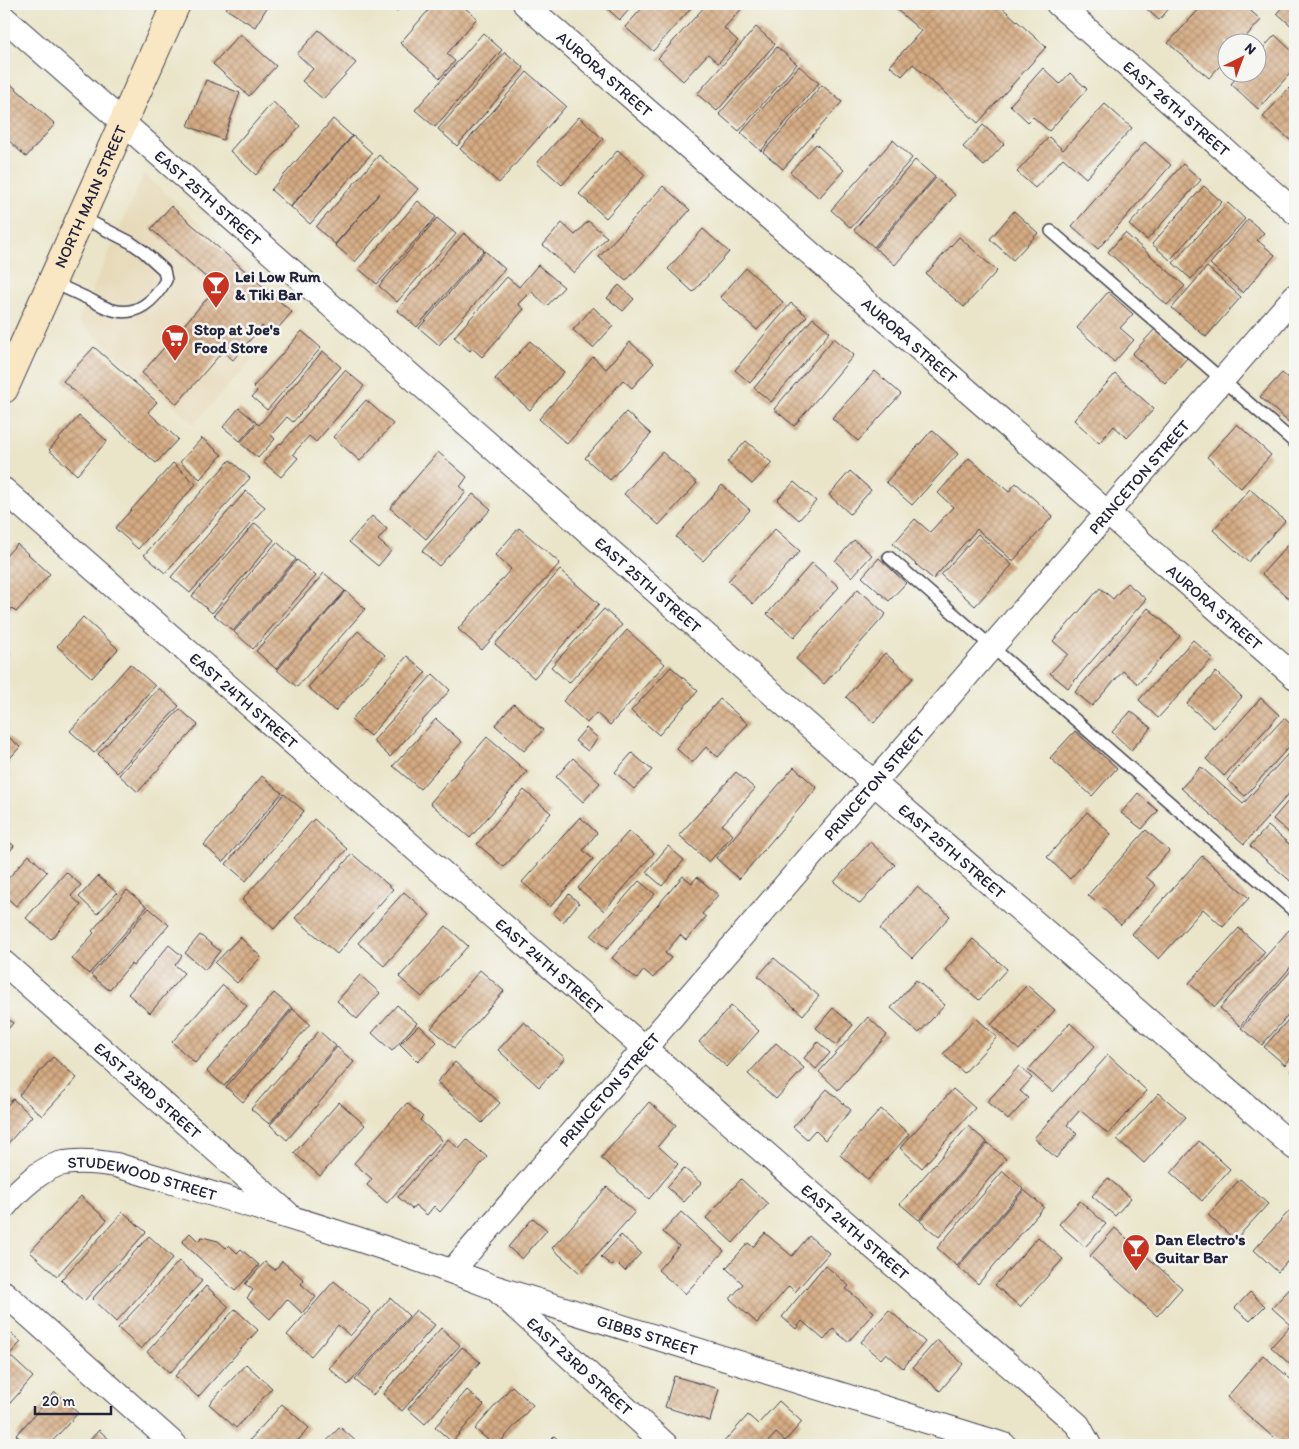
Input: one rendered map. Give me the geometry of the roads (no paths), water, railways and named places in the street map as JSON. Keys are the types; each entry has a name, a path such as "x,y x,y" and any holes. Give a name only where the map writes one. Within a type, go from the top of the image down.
{"main road":[{"name":"NORTH MAIN STREET","path":"4,389 176,4"}],"street":[{"name":"EAST 26TH STREET","path":"1058,4 1295,212"},
{"name":"AURORA STREET","path":"536,7 1107,514 1295,677"},
{"name":"EAST 25TH STREET","path":"4,18 874,783 1295,1148"},
{"name":"PRINCETON STREET","path":"452,1271 1295,296"},
{"name":"EAST 24TH STREET","path":"4,490 1078,1424 1090,1445"},
{"name":"EAST 23RD STREET","path":"4,963 292,1218"},
{"name":"STUDEWOOD STREET","path":"4,1207 15,1194 40,1174 62,1163 90,1161 116,1165 292,1218"},
{"name":"GIBBS STREET","path":"292,1218 452,1271 493,1287 1004,1445"},
{"name":"EAST 23RD STREET","path":"493,1287 666,1445"},
{"path":"4,1293 175,1445"}],"lane":[{"path":"52,282 112,310 123,312 137,310 148,303 159,293 166,280 164,270 143,251 130,242 81,217"},
{"path":"1051,231 1295,443"},
{"path":"889,557 1295,912"}],"place":[{"name":"Lei Low Rum & Tiki Bar","path":"216,309"},
{"name":"Stop at Joe's Food Store","path":"175,362"},
{"name":"Dan Electro's Guitar Bar","path":"1136,1272"}]}
